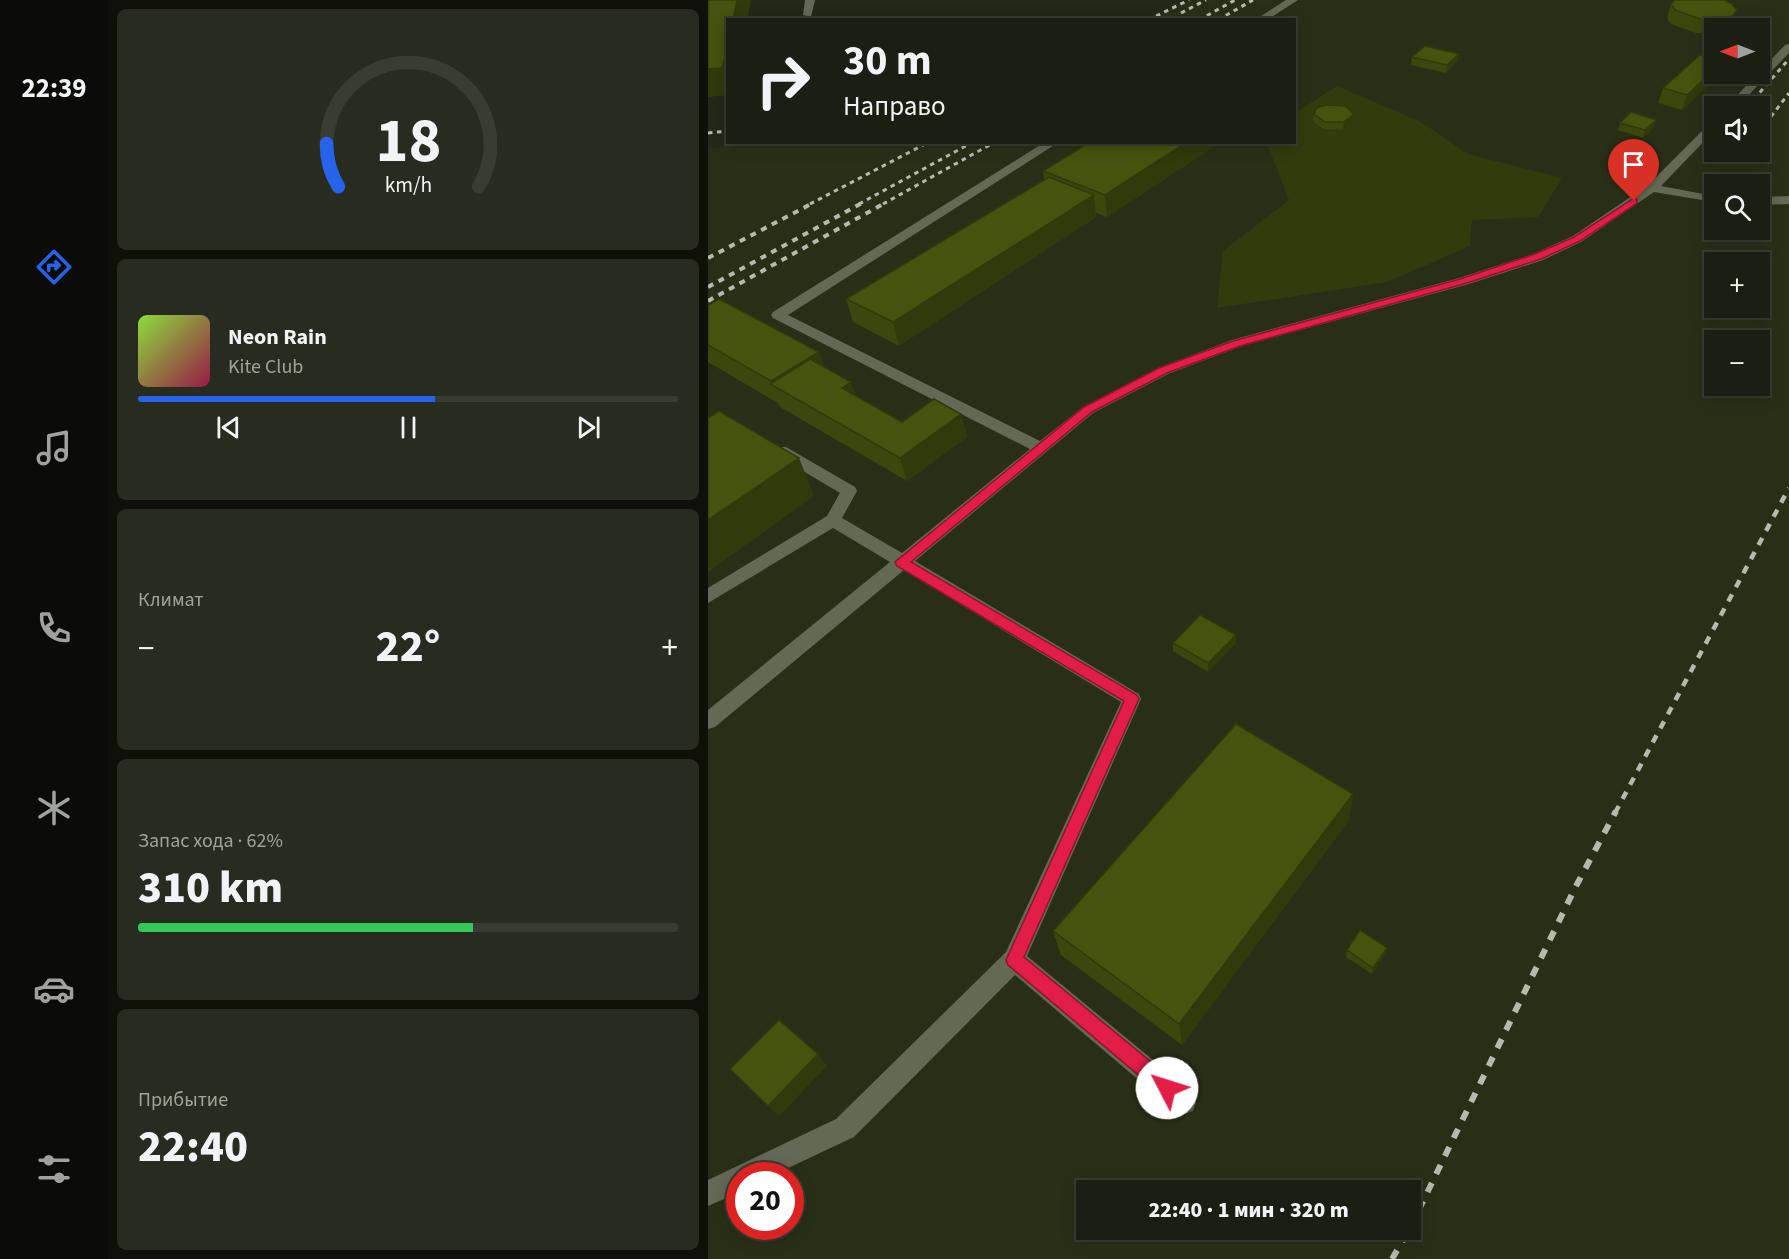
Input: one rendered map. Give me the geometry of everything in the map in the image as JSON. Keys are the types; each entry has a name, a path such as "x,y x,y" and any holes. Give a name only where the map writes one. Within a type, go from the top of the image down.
{"lane":[{"path":"808,15 810,0"},
{"path":"1262,18 1293,0"},
{"path":"1742,96 1789,47"},
{"path":"708,721 1088,410 1163,371 1236,343 1464,281 1538,256 1577,239 1652,188 1704,135"},
{"path":"1041,448 778,315 1051,144"},
{"path":"1652,188 1704,196"},
{"path":"1770,201 1789,200"},
{"path":"708,596 833,520 849,491 770,444"},
{"path":"773,1162 845,1128 1014,960 1132,699 833,520"},
{"path":"1014,960 1185,1102"},
{"path":"708,1193 726,1184"}],"shaded area":[{"path":"1188,0 1789,0 1789,1259 708,1259 708,149 732,144 1296,144 1296,18 1152,18"}],"green space":[{"path":"1337,86 1421,122 1468,154 1562,178 1538,217 1472,220 1470,246 1387,282 1217,308 1223,251 1289,200 1267,144 1296,144 1296,112"}],"building":[{"path":"708,0 737,0 733,18 726,18 726,52 722,68 708,69"},
{"path":"1675,0 1724,0 1737,10 1733,16 1726,18 1700,19 1675,10 1671,4"},
{"path":"1425,46 1459,54 1447,65 1412,57"},
{"path":"1700,55 1704,56 1704,79 1687,95 1663,88"},
{"path":"1326,105 1345,106 1354,114 1344,122 1325,122 1314,114 1317,108"},
{"path":"1631,112 1656,120 1645,130 1620,123"},
{"path":"1087,144 1184,144 1105,195 1043,171"},
{"path":"1049,177 1094,195 893,322 846,299"},
{"path":"719,299 819,352 771,381 708,345 708,305"},
{"path":"810,359 851,382 842,388 902,422 934,399 961,414 900,458 770,384"},
{"path":"719,411 799,458 708,520 708,418"},
{"path":"1200,615 1236,635 1208,663 1173,643"},
{"path":"1236,724 1353,794 1179,1024 1053,931"},
{"path":"1360,930 1387,948 1373,968 1347,950"},
{"path":"779,1020 818,1054 768,1106 730,1069"}],"railway":[{"path":"1152,18 1189,0"},
{"path":"1181,13 1206,0"},
{"path":"1203,18 1235,0"},
{"path":"1222,18 1253,0"},
{"path":"1757,96 1789,59"},
{"path":"1770,118 1789,93"},
{"path":"708,133 726,131"},
{"path":"810,204 925,144"},
{"path":"859,204 969,144"},
{"path":"883,204 991,144"},
{"path":"708,258 813,203"},
{"path":"708,287 862,203"},
{"path":"708,301 885,203"},
{"path":"1615,813 1789,488"},
{"path":"1421,1205 1575,888 1616,811"},
{"path":"1392,1259 1403,1240"}],"route":[{"path":"1167,1088 1014,960 1132,699 902,562 1088,410 1163,371 1236,343 1464,281 1538,256 1577,239 1634,201"}]}
